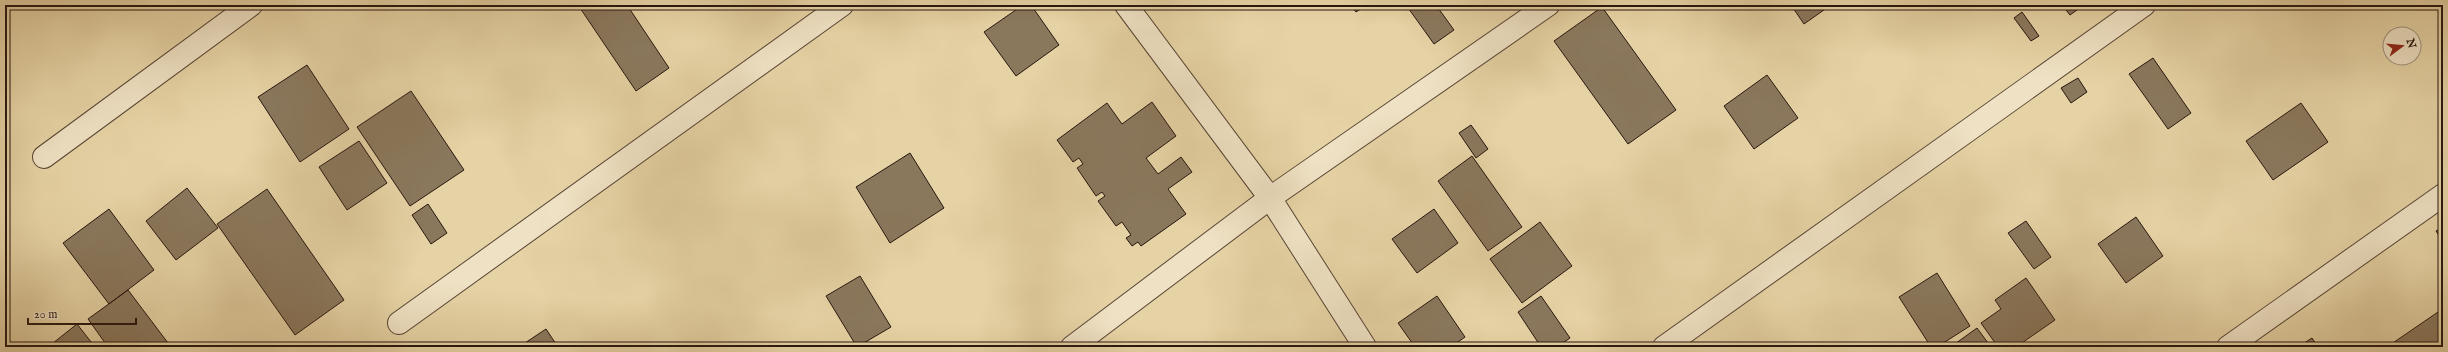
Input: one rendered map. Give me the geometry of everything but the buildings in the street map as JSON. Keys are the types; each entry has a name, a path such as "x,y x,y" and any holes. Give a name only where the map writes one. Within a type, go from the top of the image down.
{"street":[{"path":"44,157 251,5"},
{"path":"399,323 842,5"},
{"path":"1126,5 1270,198 1365,347"},
{"path":"1072,347 1270,198 1548,5"},
{"path":"1664,347 2144,5"},
{"path":"2228,347 2443,196"}]}
